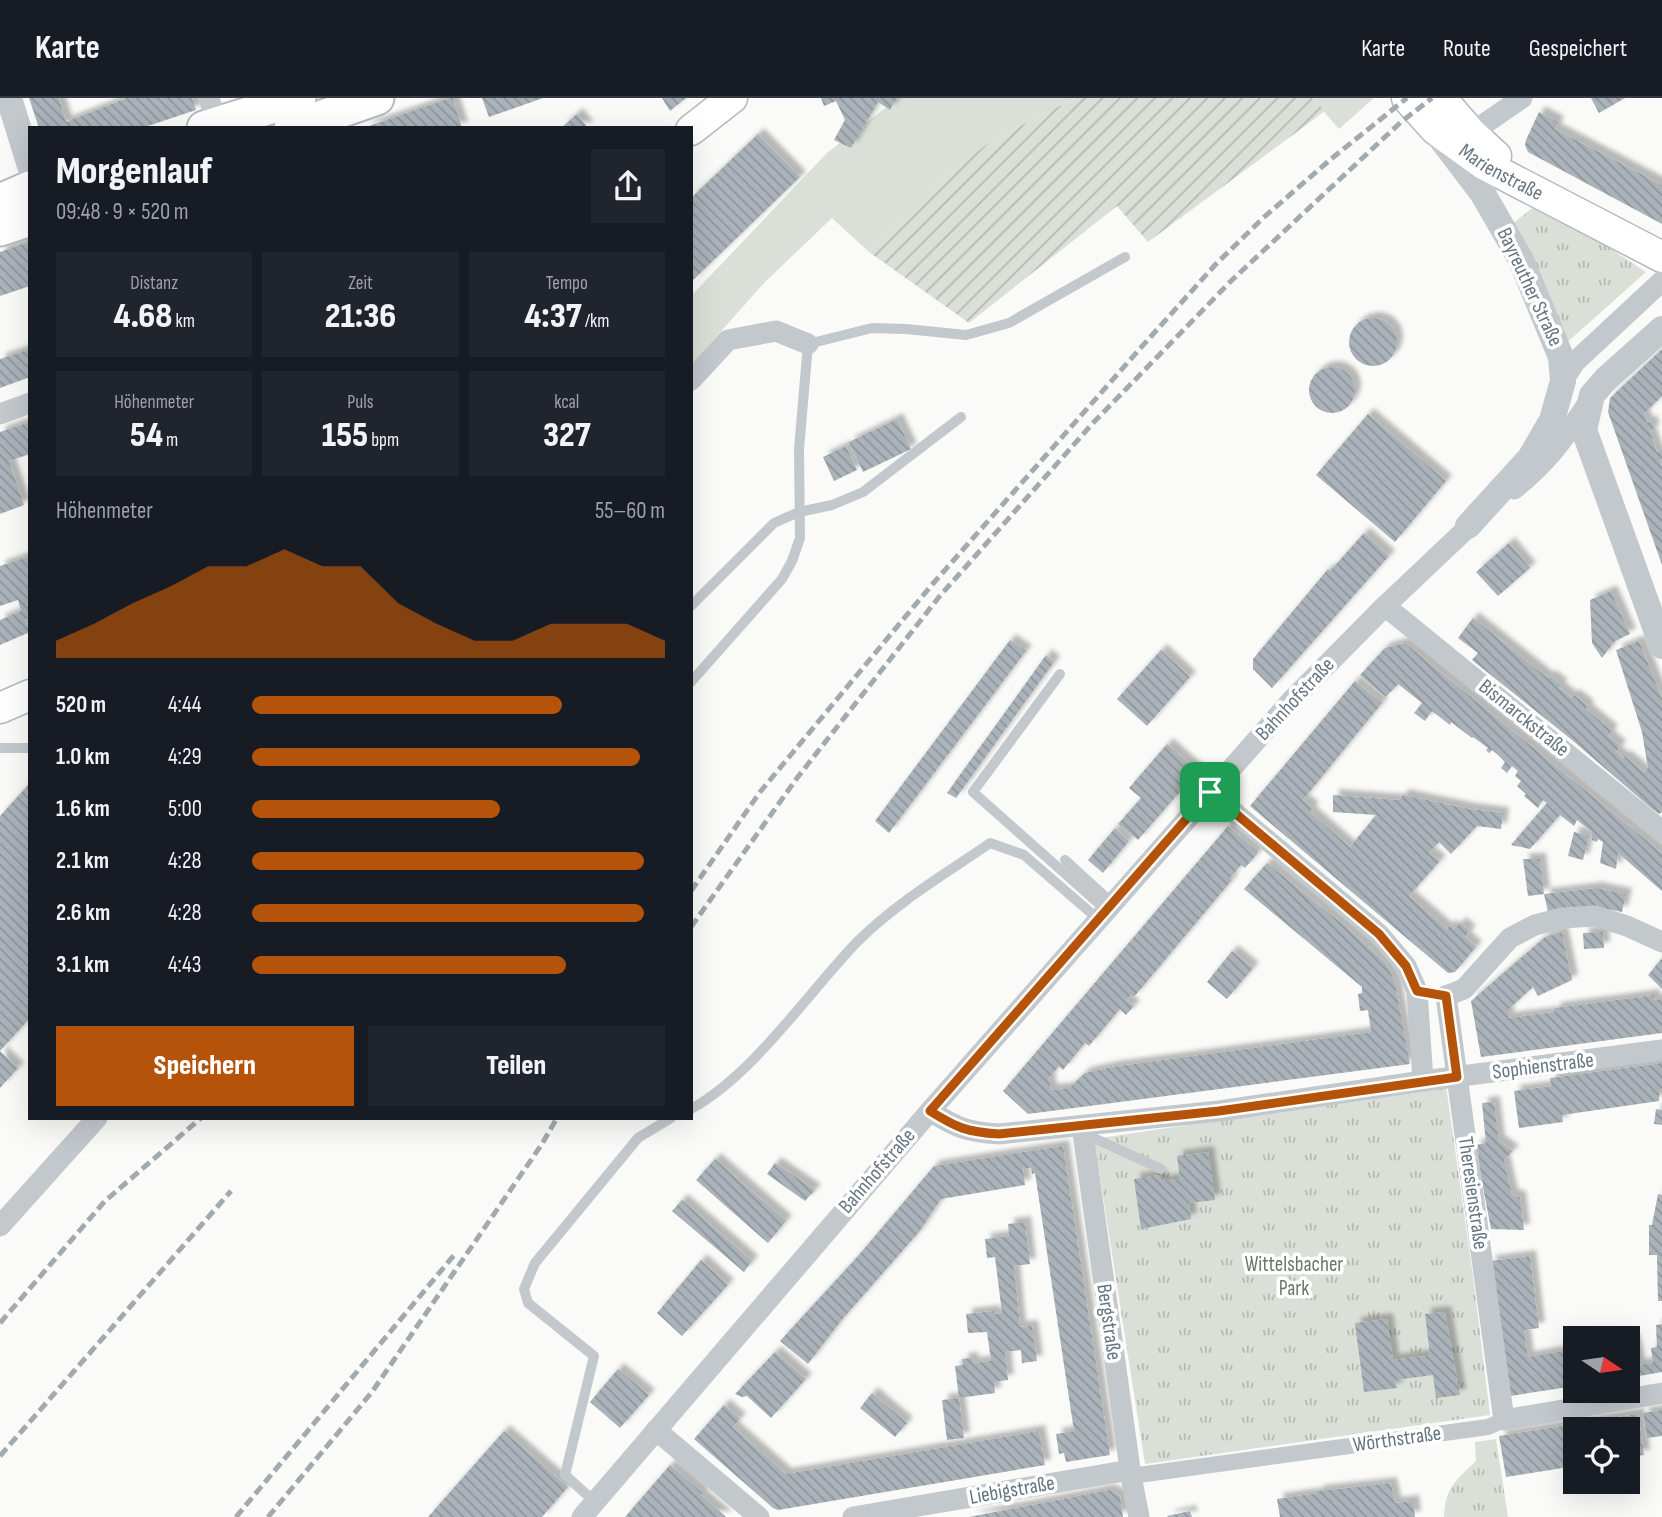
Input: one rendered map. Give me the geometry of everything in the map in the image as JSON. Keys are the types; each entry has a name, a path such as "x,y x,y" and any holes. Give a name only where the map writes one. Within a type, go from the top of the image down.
{"main road":[{"path":"210,116 299,98"},
{"path":"297,126 377,98"},
{"path":"693,128 732,98"},
{"name":"Marienstraße","path":"1407,98 1435,129 1485,166 1662,257"},
{"name":"Marienstraße","path":"1440,98 1471,132 1521,176 1571,208"},
{"path":"0,201 28,189"},
{"path":"0,229 28,220"}],"street":[{"path":"9,98 28,160"},
{"path":"1471,132 1522,98"},
{"name":"Bayreuther Straße","path":"1435,129 1483,194 1521,260 1562,357 1563,382"},
{"path":"1563,382 1575,362 1662,281"},
{"path":"1660,636 1584,430 1592,395 1662,329"},
{"path":"693,378 728,340 776,331 808,344"},
{"name":"Bahnhofstraße","path":"588,1509 930,1111 1291,701 1468,526 1530,458 1552,420 1563,382"},
{"name":"Bahnhofstraße","path":"1468,526 1540,467 1568,434 1592,395"},
{"path":"0,414 28,404"},
{"name":"Bismarckstraße","path":"1385,606 1662,831"},
{"path":"1210,792 1379,934 1406,966 1417,991 1423,1081"},
{"path":"1417,991 1446,996 1464,989 1510,938 1535,925 1562,918 1595,916 1628,926 1662,942"},
{"name":"Theresienstraße","path":"1446,996 1504,1420"},
{"name":"Sophienstraße","path":"930,1111 956,1127 971,1132 999,1134 1082,1130 1662,1050"},
{"path":"0,1226 95,1120"},
{"name":"Bergstraße","path":"1082,1130 1130,1473 1139,1517"},
{"name":"Wörthstraße","path":"1130,1473 1488,1427 1504,1420 1662,1393"},
{"path":"656,1430 759,1517"},
{"name":"Liebigstraße","path":"853,1517 1130,1473"}],"lane":[{"path":"693,680 782,579 800,538 799,449 808,344 872,328 906,328 966,335 1009,323 1125,257"},
{"path":"693,604 774,523 799,512 832,505 863,492 961,418"},
{"path":"1060,674 973,792 1106,910"},
{"path":"0,748 28,748"},
{"path":"693,1108 723,1087 748,1063 856,943 891,910 990,843 1024,855 1106,910"},
{"path":"1065,860 1106,910"},
{"path":"588,1509 565,1475 594,1356 528,1303 524,1289 535,1263 602,1180 638,1138 668,1120"},
{"path":"1082,1130 1161,1169"}],"green space":[{"path":"898,98 1076,98 995,138 917,198 869,252 832,218 765,282 693,363 693,294 827,153"},
{"path":"1076,98 1312,98 1325,111 1148,242 1117,206 969,323 869,252 917,198 995,138"},
{"path":"1312,98 1374,98 1339,129"},
{"path":"1540,202 1646,272 1563,346 1511,225"},
{"name":"Wittelsbacher Park","path":"1446,1086 1490,1415 1145,1464 1094,1139"},
{"path":"1496,1439 1508,1517 1444,1517 1453,1485 1476,1461 1475,1442"}],"building":[{"path":"29,98 59,98 66,122 127,98 192,98 196,110 148,126 38,126"},
{"path":"453,98 461,126 369,126"},
{"path":"482,98 543,98 489,117"},
{"path":"662,98 686,98 670,111"},
{"path":"821,98 897,98 890,110 878,102 851,148 834,140 845,120 836,101 824,106"},
{"path":"1591,98 1625,98 1599,113"},
{"path":"1539,112 1558,122 1555,129 1662,185 1662,224 1528,152 1526,140"},
{"path":"577,114 586,126 563,126"},
{"path":"758,134 800,177 693,280 693,196"},
{"path":"28,242 28,287 0,296 0,252"},
{"path":"1373,318 1390,325 1397,342 1390,359 1373,366 1356,359 1349,342 1356,325"},
{"path":"1662,349 1662,396 1644,414 1647,423 1651,421 1654,430 1650,431 1657,452 1662,450 1662,565 1608,412 1610,398"},
{"path":"28,350 28,378 0,388 0,359"},
{"path":"1332,367 1349,373 1355,390 1349,407 1332,413 1315,407 1309,390 1315,373"},
{"path":"1368,414 1446,481 1395,542 1316,475"},
{"path":"897,419 911,449 863,472 849,442"},
{"path":"28,423 28,455 9,461 24,505 0,514 0,432"},
{"path":"846,446 857,470 834,481 823,457"},
{"path":"1364,533 1389,556 1272,688 1253,669 1253,659 1328,569 1330,571"},
{"path":"1509,543 1530,568 1498,596 1476,572"},
{"path":"28,557 28,619 25,620 28,633 0,645 0,620 21,611 18,600 0,606 0,566"},
{"path":"1611,591 1630,634 1615,641 1602,658 1592,643 1590,600"},
{"path":"1473,618 1548,678 1550,676 1562,685 1559,688 1588,706 1586,709 1612,731 1608,736 1620,746 1616,752 1644,772 1648,768 1642,732 1616,650 1639,641 1662,698 1662,812 1659,814 1651,808 1472,660 1478,653 1458,638"},
{"path":"1010,640 1026,651 889,833 875,821"},
{"path":"1405,643 1662,853 1662,891 1618,853 1616,869 1600,863 1603,842 1592,840 1592,832 1577,820 1574,826 1560,815 1530,849 1511,845 1547,803 1543,800 1538,808 1517,786 1521,781 1515,776 1518,771 1512,766 1507,773 1501,768 1505,762 1498,755 1492,750 1489,753 1486,750 1488,748 1451,722 1450,725 1432,711 1425,721 1414,713 1422,703 1398,684 1386,697 1360,675 1385,648"},
{"path":"1161,650 1190,677 1147,726 1117,699"},
{"path":"1046,655 1054,662 956,798 947,793"},
{"path":"1355,681 1382,703 1303,800 1313,808 1310,812 1350,847 1376,815 1333,812 1333,795 1399,800 1403,795 1503,813 1501,829 1477,826 1451,854 1439,842 1429,853 1440,861 1409,896 1447,929 1450,925 1454,929 1460,923 1470,931 1465,937 1476,947 1455,972 1448,973 1250,806"},
{"path":"1167,744 1198,771 1138,840 1118,824 1141,798 1129,788"},
{"path":"28,785 28,1020 0,1051 0,816"},
{"path":"1228,826 1257,851 1257,854 1245,868 1241,865 1230,878 1232,880 1134,997 1131,995 1126,1000 1134,1006 1126,1015 1120,1009 1089,1046 1085,1043 1063,1070 1059,1066 1049,1078 1051,1090 1069,1088 1085,1073 1112,1067 1371,1032 1368,1010 1360,1011 1358,994 1362,993 1362,987 1244,889 1267,863 1386,963 1395,982 1410,1064 1028,1114 1003,1091"},
{"path":"1115,828 1129,841 1103,873 1088,860"},
{"path":"1574,832 1589,836 1583,860 1568,856"},
{"path":"1523,859 1540,859 1544,894 1528,896"},
{"path":"1596,888 1626,894 1622,912 1596,907 1548,912 1544,894"},
{"path":"1562,932 1572,980 1538,996 1533,987 1508,1010 1508,1018 1555,1012 1555,1008 1654,995 1654,1000 1662,999 1662,1033 1481,1057 1471,1001 1545,937"},
{"path":"1603,932 1604,948 1584,949 1583,933"},
{"path":"1232,951 1253,968 1227,999 1207,982"},
{"path":"1662,958 1662,989 1648,975"},
{"path":"0,1051 18,1068 0,1088"},
{"path":"1662,1063 1659,1101 1562,1115 1563,1122 1519,1128 1514,1091 1551,1086 1550,1078"},
{"path":"1494,1102 1499,1141 1513,1151 1504,1160 1512,1195 1520,1197 1524,1230 1491,1229 1475,1145 1486,1143 1482,1103"},
{"path":"1656,1109 1662,1110 1662,1125 1654,1124"},
{"path":"1063,1146 1110,1455 1066,1462 1064,1453 1059,1454 1056,1434 1074,1431 1035,1173 1032,1174 1031,1168 1023,1169 1025,1185 941,1199 919,1232 840,1322 808,1364 780,1341 858,1256 934,1166"},
{"path":"1208,1152 1215,1200 1189,1203 1191,1219 1141,1229 1134,1179 1160,1175 1161,1181 1180,1179 1177,1156"},
{"path":"715,1159 786,1221 768,1243 696,1180"},
{"path":"775,1163 815,1190 805,1201 767,1174"},
{"path":"1658,1194 1662,1195 1662,1301 1658,1301 1657,1255 1649,1255 1649,1225 1652,1225"},
{"path":"682,1200 752,1261 744,1272 672,1211"},
{"path":"1025,1222 1030,1264 1014,1266 1020,1327 1032,1326 1037,1361 1022,1363 1021,1350 1005,1352 1008,1380 994,1382 995,1393 959,1398 955,1366 963,1365 962,1359 972,1358 973,1363 991,1361 987,1332 968,1333 966,1314 994,1311 994,1314 1002,1313 995,1257 987,1258 985,1239 1009,1236 1008,1224"},
{"path":"1530,1256 1539,1328 1524,1330 1528,1357 1563,1351 1563,1388 1510,1396 1490,1261"},
{"path":"701,1260 728,1285 682,1336 657,1313"},
{"path":"1445,1312 1460,1395 1436,1398 1433,1375 1395,1380 1397,1388 1364,1392 1355,1323 1387,1319 1393,1360 1430,1355 1425,1314"},
{"path":"1662,1324 1662,1372 1640,1376 1640,1365 1653,1363 1651,1348 1657,1347 1656,1325"},
{"path":"775,1352 806,1379 771,1418 747,1396 735,1394"},
{"path":"618,1369 649,1395 620,1428 590,1402"},
{"path":"872,1393 907,1423 895,1437 860,1408"},
{"path":"959,1398 964,1438 947,1440 942,1400"},
{"path":"724,1405 740,1419 733,1427 786,1474 1039,1431 1045,1465 778,1510 694,1439"},
{"path":"1662,1410 1662,1436 1647,1438 1643,1413"},
{"path":"1563,1426 1563,1468 1506,1477 1499,1436"},
{"path":"1640,1428 1644,1455 1640,1456"},
{"path":"504,1431 568,1487 542,1517 428,1517"},
{"path":"670,1465 703,1493 701,1495 726,1517 625,1517"},
{"path":"1391,1483 1395,1503 1413,1501 1415,1517 1280,1517 1277,1499 1318,1491"},
{"path":"1109,1490 1120,1496 1123,1517 969,1517"},
{"path":"1190,1511 1192,1517 1167,1516"}],"railway":[{"path":"693,888 760,792 930,587 1215,265 1263,218 1407,98"},
{"path":"693,924 797,778 939,597 1093,423 1231,281 1401,122 1432,98"},
{"path":"0,1323 105,1201 199,1120"},
{"path":"268,1517 372,1392 556,1120"},
{"path":"0,1456 231,1191"},
{"path":"236,1517 455,1254"}],"route":[{"path":"1210,792 1379,934 1406,966 1417,991 1446,996 1457,1077 1219,1111 999,1134 971,1132 956,1127 930,1111 1112,903 1210,792"}]}
